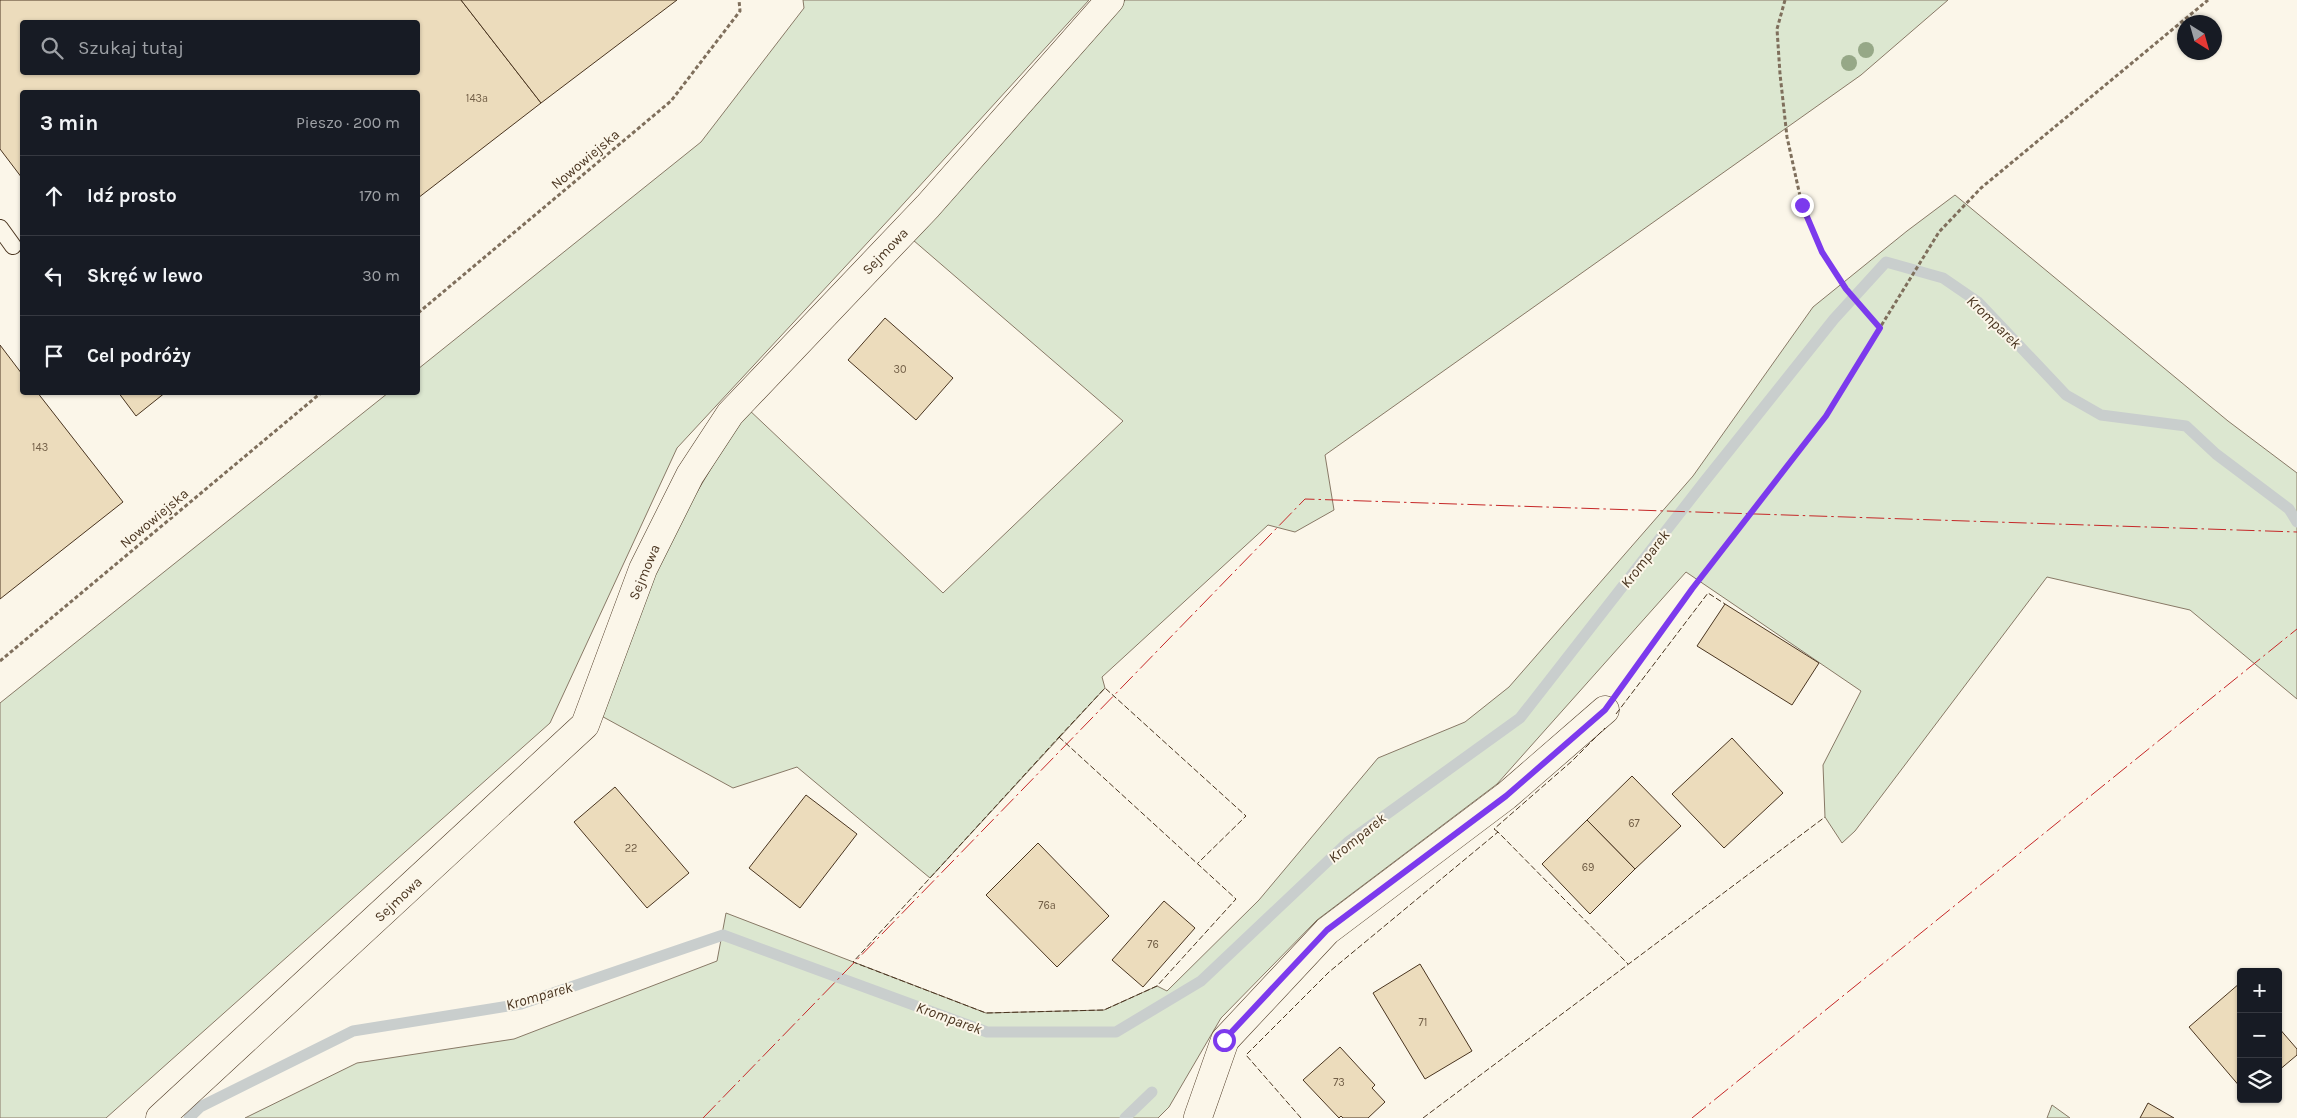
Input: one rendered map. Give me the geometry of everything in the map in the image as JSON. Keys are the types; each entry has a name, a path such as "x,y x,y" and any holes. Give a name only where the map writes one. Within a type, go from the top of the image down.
{"street":[{"name":"Sejmowa","path":"160,1118 585,725 643,569 690,475 730,414 928,206 1110,0"},
{"path":"1199,1118 1224,1040 1327,930 1506,796 1605,710"}],"lane":[{"path":"0,228 14,246"}],"path":[{"name":"Nowowiejska","path":"420,311 672,101 740,11 739,0"},
{"path":"1785,0 1777,29 1787,137 1802,205 1822,252 1846,289 1880,328"},
{"path":"1605,710 1692,589 1826,416 1939,232 1981,188 2208,0"},
{"name":"Nowowiejska","path":"0,661 318,395"}],"green space":[{"path":"803,0 1089,0 677,448 550,723 106,1118 0,1118 0,703 385,395 420,395 420,367 701,142 804,8"},
{"path":"1125,0 1948,0 1861,75 1325,455 1334,510 1295,532 1268,525 1102,677 1105,688 930,878 797,767 733,788 596,713 646,590 691,502 747,408 943,593 1123,421 913,240"},
{"path":"1955,195 2228,421 2297,473 2297,699 2190,610 2047,577 1855,831 1842,843 1825,817 1823,765 1861,691 1686,572 1497,784 1317,920 1221,1018 1169,1107 1158,1118 245,1118 357,1063 514,1039 717,961 726,913 986,1013 1104,1010 1157,986 1167,991 1259,900 1378,758 1465,722 1509,687 1693,476 1813,307"},
{"path":"2052,1105 2070,1118 2047,1118"}],"building":[{"path":"0,0 461,0 541,103 420,196 420,90 20,90 20,175 0,149"},
{"path":"461,0 677,0 541,103"},
{"path":"885,318 953,378 916,420 848,360"},
{"path":"0,345 20,371 20,395 39,395 123,502 0,599"},
{"path":"120,395 162,395 136,416"},
{"path":"1725,604 1819,663 1792,705 1697,646"},
{"path":"1732,738 1783,793 1724,848 1672,794"},
{"path":"1632,776 1681,826 1635,869 1587,820"},
{"path":"615,787 689,873 647,908 574,822"},
{"path":"806,795 857,834 800,908 749,868"},
{"path":"1587,820 1635,869 1590,914 1542,864"},
{"path":"1038,843 1109,916 1057,967 986,895"},
{"path":"1164,901 1195,928 1143,987 1112,960"},
{"path":"1420,964 1472,1051 1425,1079 1373,993"},
{"path":"2237,986 2237,1083 2189,1027"},
{"path":"2282,1032 2297,1049 2297,1055 2282,1068"},
{"path":"1340,1047 1375,1085 1372,1088 1385,1102 1368,1118 1343,1118 1341,1116 1339,1118 1303,1080"},
{"path":"2148,1103 2174,1118 2140,1118"}],"waterway":[{"name":"Kromparek","path":"189,1118 200,1107 353,1031 521,1004 723,935 987,1032 1116,1032 1201,981 1348,842 1520,718 1834,319 1886,262 1943,278 1978,302 2066,395 2101,415 2186,426 2216,454 2289,509 2297,522"},
{"path":"1125,1118 1152,1092"}],"fence":[{"path":"1616,714 1708,593 1725,604"},
{"path":"1059,737 1105,688 1246,816 1198,863"},
{"path":"1498,832 1494,829 1572,761 1605,728"},
{"path":"1059,737 1236,899 1157,986 1104,1010 986,1013 853,962 1059,737"},
{"path":"1423,1118 1825,817"},
{"path":"1301,1118 1246,1055 1329,972 1498,832 1628,964"}],"power":[{"path":"703,1118 1305,499 2297,532"},
{"path":"1692,1118 2297,629"}],"route":[{"path":"1224,1040 1327,930 1506,796 1605,710 1692,589 1826,416 1880,328 1846,289 1822,252 1802,205"}]}
